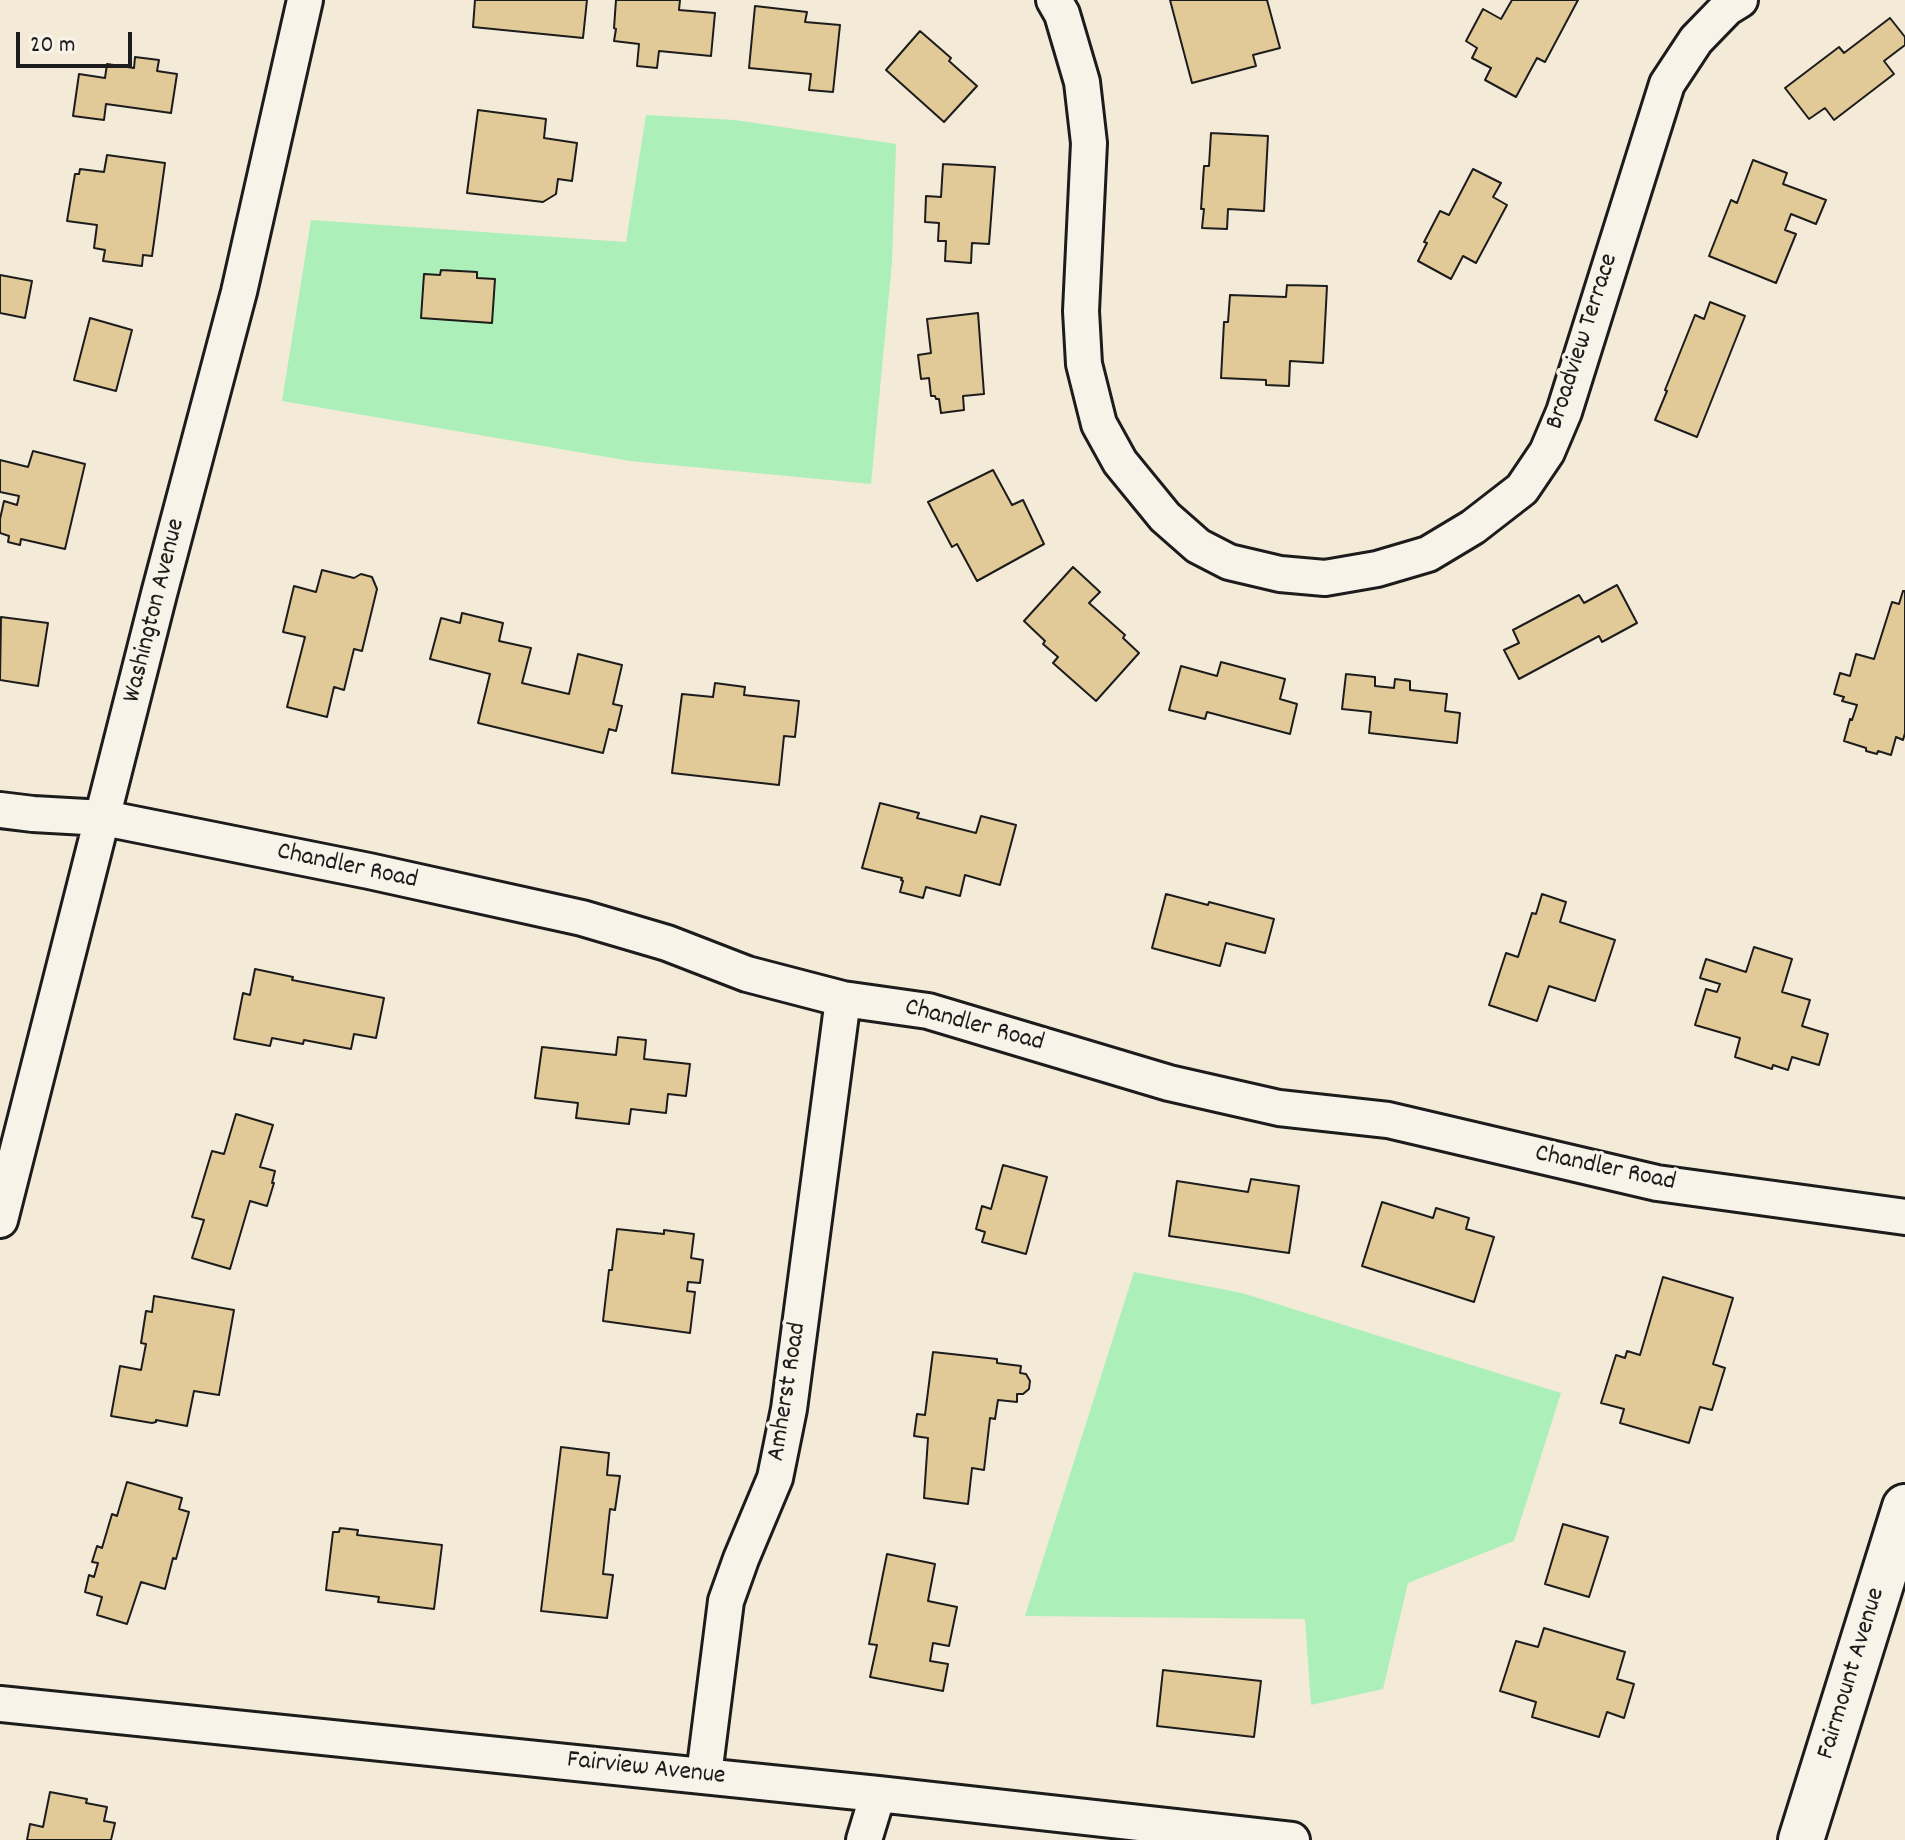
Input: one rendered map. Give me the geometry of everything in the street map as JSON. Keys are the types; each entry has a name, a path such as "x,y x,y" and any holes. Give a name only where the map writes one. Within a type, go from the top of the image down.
{"main road":[{"name":"Fairmount Avenue","path":"1801,1840 1905,1507"}],"street":[{"name":"Washington Avenue","path":"0,1220 239,292 305,0"},
{"name":"Broadview Terrace","path":"1054,0 1062,14 1082,82 1089,143 1081,311 1084,364 1099,424 1120,462 1165,517 1198,546 1229,562 1280,574 1325,578 1377,569 1428,554 1473,527 1522,489 1547,452 1564,412 1667,84 1696,40 1727,8 1740,0"},
{"name":"Chandler Road","path":"0,810 104,818 582,918 667,943 747,974 843,999 928,1011 1169,1083 1279,1108 1388,1120 1657,1183 1905,1217"},
{"name":"Amherst Road","path":"704,1775 726,1601 775,1478 789,1409 843,999"},
{"name":"Fairview Avenue","path":"0,1704 704,1775 1292,1840"},
{"path":"864,1840 878,1794"}],"green space":[{"path":"646,115 735,120 896,144 892,262 871,484 630,461 282,401 311,220 626,242"},
{"path":"1134,1272 1242,1293 1561,1393 1514,1541 1408,1583 1383,1689 1311,1705 1305,1619 1025,1616"}],"building":[{"path":"475,0 587,0 583,38 473,27"},
{"path":"616,0 680,0 679,10 715,13 711,56 659,51 657,68 637,66 639,44 614,41"},
{"path":"1170,0 1267,0 1280,48 1253,55 1256,66 1192,83"},
{"path":"1512,0 1578,0 1545,62 1537,58 1516,97 1485,80 1491,68 1472,58 1477,48 1466,41 1483,9 1501,19"},
{"path":"755,6 807,12 805,22 840,25 833,92 809,90 811,74 749,68"},
{"path":"1890,18 1905,37 1905,45 1884,61 1894,74 1834,120 1825,108 1809,119 1785,88 1839,47 1844,53"},
{"path":"920,31 977,86 944,122 886,70"},
{"path":"135,57 159,60 157,71 177,74 171,113 106,104 104,120 73,116 79,74 105,78 107,64 134,68"},
{"path":"478,110 546,119 544,138 577,143 572,181 558,179 556,194 543,202 467,193"},
{"path":"1211,133 1268,136 1264,211 1228,209 1227,229 1202,228 1204,166 1209,166"},
{"path":"107,155 165,163 152,256 143,255 142,266 103,261 105,250 94,248 97,225 67,221 75,174 79,174 80,169 104,172"},
{"path":"1753,160 1787,173 1783,184 1826,200 1816,224 1791,214 1785,230 1796,234 1776,283 1709,256 1731,200 1737,203"},
{"path":"943,164 995,167 989,244 972,243 971,263 945,261 946,241 938,241 939,223 925,222 926,196 941,197"},
{"path":"1473,169 1501,183 1493,197 1507,205 1476,263 1463,256 1451,279 1418,261 1440,211 1449,215"},
{"path":"441,270 477,272 477,278 495,279 492,323 421,318 424,274 440,275"},
{"path":"0,275 32,281 25,318 0,313"},
{"path":"1287,285 1327,286 1323,363 1290,361 1289,386 1266,385 1266,380 1221,378 1224,322 1228,322 1230,295 1286,297"},
{"path":"1710,302 1745,316 1697,437 1655,420 1695,315 1704,319"},
{"path":"978,313 984,394 963,396 964,410 941,413 939,399 931,396 929,378 921,379 918,355 931,353 927,319"},
{"path":"90,318 132,330 116,391 74,380"},
{"path":"33,451 85,464 65,549 21,539 20,545 8,542 9,536 0,533 4,501 17,505 19,496 0,492 0,460 28,467"},
{"path":"993,470 1012,505 1023,500 1044,544 977,581 957,544 952,547 928,502"},
{"path":"1073,567 1100,592 1089,603 1125,635 1123,638 1139,653 1096,701 1053,663 1058,657 1024,621"},
{"path":"322,570 354,578 361,574 372,577 377,589 362,651 354,649 344,690 334,687 327,717 287,707 305,637 283,632 294,586 316,592"},
{"path":"1617,585 1637,623 1602,642 1599,636 1519,679 1504,650 1519,643 1513,630 1579,595 1584,603"},
{"path":"1903,591 1905,733 1903,740 1896,737 1891,755 1878,751 1877,754 1844,741 1857,705 1842,701 1844,697 1834,694 1840,673 1850,676 1856,654 1874,659 1892,602 1899,604"},
{"path":"462,613 503,623 499,641 531,648 522,683 569,694 578,654 622,665 613,704 622,706 616,731 609,729 603,753 478,723 490,674 430,659 441,618 460,623"},
{"path":"1,617 48,623 38,686 0,680"},
{"path":"1221,662 1285,679 1280,699 1297,704 1290,734 1207,712 1205,719 1169,710 1181,666 1217,676"},
{"path":"1346,674 1375,677 1375,686 1394,688 1395,679 1410,681 1410,690 1447,694 1445,711 1460,713 1457,743 1369,733 1371,712 1342,709"},
{"path":"715,683 745,687 744,695 799,701 795,737 784,736 779,785 672,773 682,694 713,697"},
{"path":"880,803 919,813 917,818 976,833 981,816 1016,825 1000,885 965,875 960,896 926,887 923,898 900,892 902,878 862,868"},
{"path":"1166,894 1274,919 1265,953 1226,943 1220,966 1152,948"},
{"path":"1542,894 1566,902 1560,922 1615,940 1595,1001 1549,986 1537,1021 1489,1005 1506,953 1518,957 1532,913 1536,914"},
{"path":"1754,947 1792,959 1782,992 1810,1000 1802,1026 1828,1034 1819,1065 1792,1057 1788,1070 1773,1065 1772,1069 1735,1057 1740,1038 1695,1025 1706,989 1717,992 1720,984 1700,978 1706,959 1746,972"},
{"path":"255,969 293,977 292,980 384,998 376,1038 354,1034 351,1049 304,1040 303,1044 272,1038 270,1046 234,1039 243,993 250,995"},
{"path":"618,1037 646,1040 644,1059 690,1064 686,1096 668,1094 666,1113 631,1109 629,1124 576,1118 578,1103 535,1098 542,1047 616,1055"},
{"path":"236,1114 273,1125 260,1167 275,1171 267,1206 250,1201 230,1269 192,1258 204,1220 192,1217 212,1151 224,1154"},
{"path":"1003,1165 1047,1177 1026,1254 982,1242 985,1232 976,1229 982,1206 991,1209"},
{"path":"1251,1179 1299,1186 1289,1253 1169,1236 1177,1181 1248,1192"},
{"path":"1382,1202 1433,1218 1436,1208 1469,1218 1466,1229 1494,1237 1474,1302 1362,1266"},
{"path":"617,1229 694,1234 691,1258 703,1260 700,1283 688,1282 687,1291 695,1292 690,1333 603,1321"},
{"path":"1663,1277 1733,1298 1713,1364 1725,1368 1712,1410 1700,1407 1689,1443 1620,1423 1624,1409 1601,1403 1616,1355 1625,1358 1627,1351 1640,1355"},
{"path":"154,1296 234,1310 219,1395 194,1391 187,1426 111,1416 120,1366 141,1370 146,1344 141,1343 146,1311 152,1312"},
{"path":"933,1352 997,1359 997,1363 1021,1366 1020,1373 1026,1374 1030,1381 1029,1389 1017,1394 1017,1402 998,1400 995,1419 990,1418 984,1470 972,1468 968,1504 924,1498 928,1438 914,1436 917,1414 925,1415"},
{"path":"561,1447 609,1453 607,1475 620,1476 615,1510 610,1509 603,1574 613,1575 607,1618 541,1611"},
{"path":"127,1482 182,1498 179,1509 189,1512 165,1589 141,1582 127,1624 97,1615 102,1597 85,1592 89,1575 94,1577 98,1563 92,1562 97,1546 102,1548 112,1514 117,1516"},
{"path":"1563,1524 1608,1537 1589,1597 1545,1584"},
{"path":"340,1528 358,1530 357,1535 442,1545 434,1609 378,1602 379,1597 326,1590 333,1532 339,1532"},
{"path":"887,1554 935,1564 928,1601 957,1607 949,1646 933,1643 930,1661 948,1664 943,1691 870,1677 877,1645 869,1644"},
{"path":"1544,1628 1625,1652 1617,1679 1634,1684 1624,1718 1607,1712 1599,1737 1532,1717 1536,1702 1500,1691 1516,1641 1538,1647"},
{"path":"1163,1670 1261,1681 1254,1737 1157,1726"},
{"path":"50,1792 87,1799 86,1803 107,1807 104,1821 115,1823 111,1840 27,1840 30,1824 43,1827"}]}
